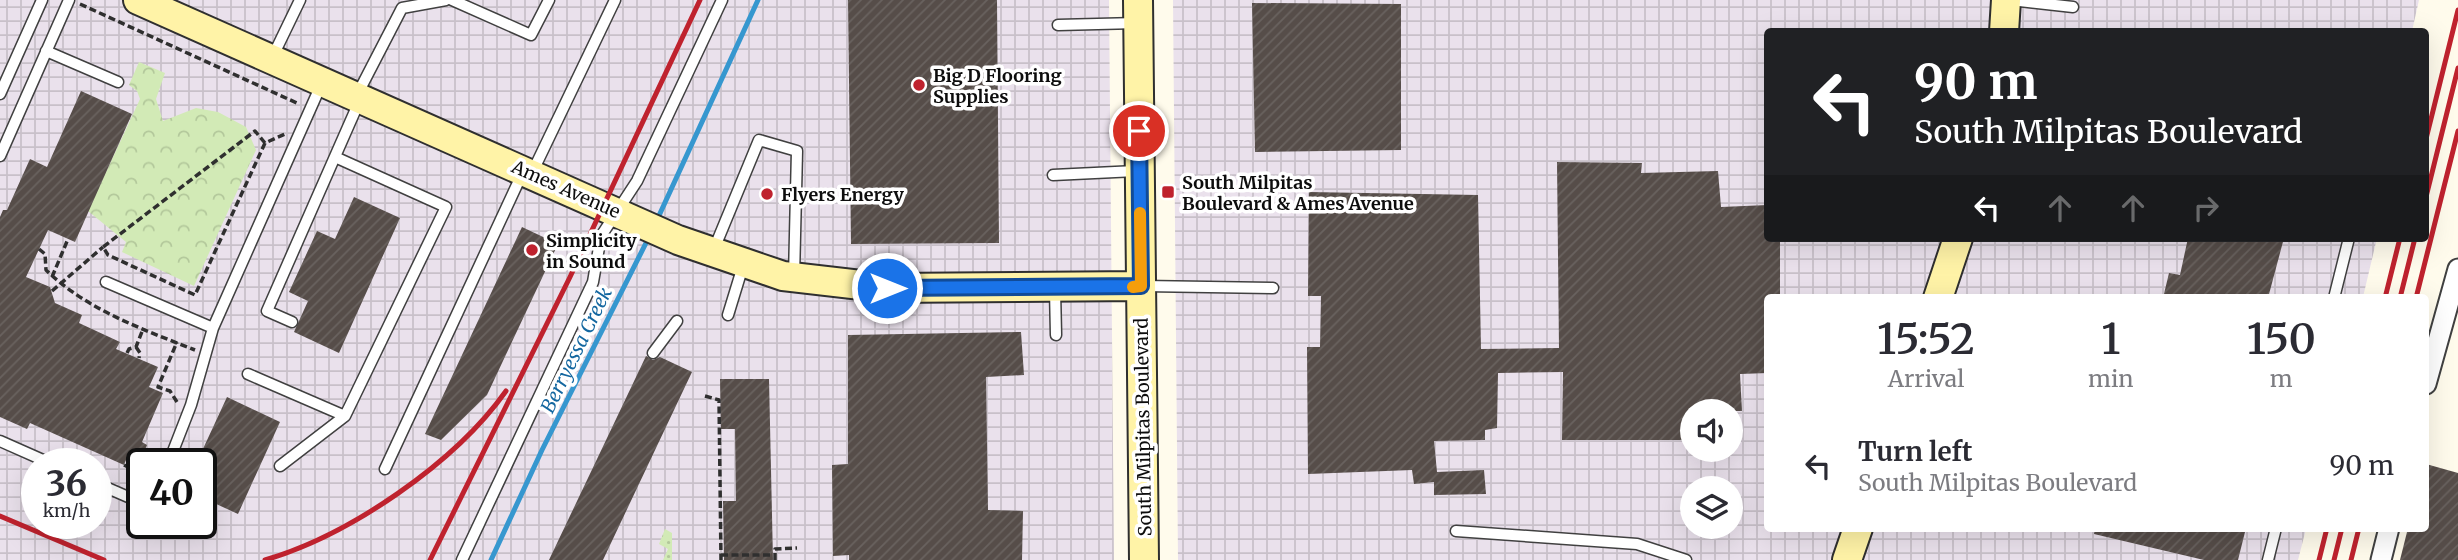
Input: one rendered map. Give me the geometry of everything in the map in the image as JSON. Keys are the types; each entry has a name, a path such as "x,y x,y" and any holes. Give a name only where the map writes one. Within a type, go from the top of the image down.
{"street":[{"name":"Ames Avenue","path":"138,0 174,11 271,59 678,240 794,277 887,288 1141,286"},
{"path":"2004,28 2006,0"},
{"name":"South Milpitas Boulevard","path":"1138,12 1144,560"},
{"path":"1939,294 1957,242"},
{"path":"2429,373 2458,269"},
{"path":"1847,560 1857,532"},
{"path":"2381,560 2388,532"}],"lane":[{"path":"0,94 42,0"},
{"path":"0,156 70,0"},
{"path":"271,59 300,0"},
{"path":"292,322 267,311 335,157 358,97 402,8 446,0"},
{"path":"452,0 531,35 549,0"},
{"path":"385,469 528,172 615,0"},
{"path":"462,560 593,282 601,236 620,214 637,181 722,0"},
{"path":"2011,0 2073,7"},
{"path":"1058,25 1138,12"},
{"path":"46,51 118,82"},
{"path":"174,448 191,405 213,328 323,81"},
{"path":"713,251 759,140 797,151 794,277"},
{"path":"280,466 345,416 446,208 335,157"},
{"path":"1053,175 1140,171"},
{"path":"2335,294 2348,242"},
{"path":"728,314 744,262"},
{"path":"106,282 213,328"},
{"path":"1141,286 1273,288"},
{"path":"1055,287 1056,335"},
{"path":"653,353 677,321"},
{"path":"248,374 345,416"},
{"path":"0,441 21,450"},
{"path":"1456,531 1637,544 1686,560"},
{"path":"2268,560 2275,532"}],"path":[{"path":"70,0 310,108"},
{"path":"293,113 297,103"},
{"path":"103,247 108,255 195,295 265,143 285,134 289,124"},
{"path":"52,291 103,247 255,131 265,143"},
{"path":"52,276 68,239"},
{"path":"39,249 45,254 46,270 60,284 118,319 206,354"},
{"path":"136,347 143,329"},
{"path":"177,342 158,387 170,391 176,397 177,403"},
{"path":"127,353 129,349 136,347"},
{"path":"136,347 140,353 139,358"},
{"path":"705,396 719,400 721,557 775,558 775,549 797,548"},
{"path":"158,448 161,440"}],"shaded area":[{"path":"0,0 1109,0 1114,560 0,560"},
{"path":"1173,0 2419,0 2413,28 1764,28 1764,242 2376,242 2364,294 1764,294 1764,532 2305,532 2298,560 1178,560"}],"green space":[{"path":"139,62 165,73 156,99 163,121 196,108 218,112 246,127 256,150 194,286 122,252 126,242 88,211 140,99 137,91 129,85"},
{"path":"665,529 672,533 672,560 663,560 668,549 659,544"}],"building":[{"path":"848,0 997,0 999,243 851,244"},
{"path":"1252,3 1401,4 1401,150 1255,152"},
{"path":"81,91 132,114 75,242 48,230 26,277 50,287 55,303 82,315 79,323 120,342 116,349 158,367 149,387 163,393 142,442 147,445 146,448 126,448 124,465 112,460 112,448 86,448 30,423 27,429 0,417 0,217 3,210 7,210 30,159 47,167"},
{"path":"1557,162 1642,163 1641,173 1718,171 1721,207 1764,205 1764,242 1780,242 1780,294 1764,294 1764,373 1740,374 1741,399 1680,399 1680,440 1562,440 1563,372 1498,373 1497,428 1485,430 1485,440 1434,441 1437,472 1484,470 1486,494 1434,495 1434,482 1414,484 1412,470 1308,474 1307,347 1320,347 1321,296 1308,296 1309,192 1478,195 1481,349 1559,348"},
{"path":"354,197 400,218 339,353 294,332 308,301 289,292 317,231 335,239"},
{"path":"522,227 558,244 487,395 441,440 425,434"},
{"path":"2187,242 2283,242 2269,294 2164,294 2169,273 2180,275"},
{"path":"1021,332 1024,375 986,377 988,510 1023,511 1022,560 849,560 849,555 833,556 832,465 848,464 848,335"},
{"path":"646,356 653,360 660,357 692,372 603,560 549,560"},
{"path":"720,379 769,379 773,560 724,560 723,501 736,501 735,429 721,429"},
{"path":"227,397 280,422 238,514 217,504 217,448 203,448"},
{"path":"2429,465 2458,473 2458,560 2400,560 2407,532 2429,532"},
{"path":"2245,532 2238,560 2204,560 2094,534"}],"waterway":[{"name":"Berryessa Creek","path":"657,220 758,0"},
{"name":"Berryessa Creek","path":"491,560 542,450 650,235"}],"railway":[{"path":"430,560 570,277 700,0"},
{"path":"2429,127 2458,10"},
{"path":"2429,185 2458,68"},
{"path":"2417,294 2458,131"},
{"path":"2386,294 2399,242"},
{"path":"2401,294 2414,242"},
{"path":"265,560 298,549 331,533 398,493 430,470 459,444 506,391"},
{"path":"0,516 104,560"},
{"path":"2319,560 2326,532"},
{"path":"2334,560 2341,532"},
{"path":"2351,560 2358,532"}],"slow traffic":[{"path":"1133,287 1141,286 1140,213"}],"place":[{"name":"Big D Flooring Supplies","path":"919,85"},
{"name":"South Milpitas Boulevard & Ames Avenue","path":"1168,192"},
{"name":"Flyers Energy","path":"767,194"},
{"name":"Simplicity in Sound","path":"532,250"}],"route":[{"path":"887,288 1141,286 1139,131"}]}
